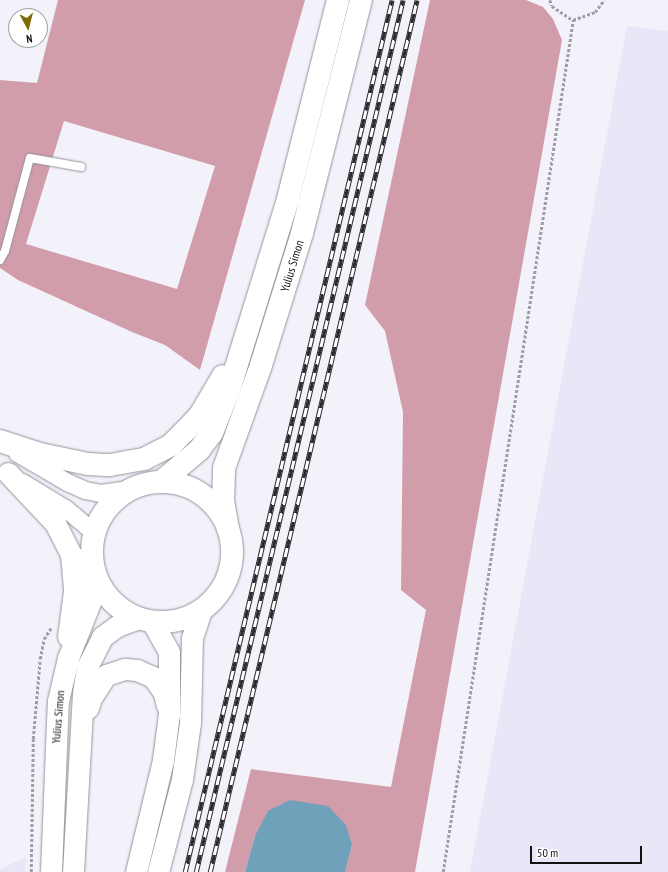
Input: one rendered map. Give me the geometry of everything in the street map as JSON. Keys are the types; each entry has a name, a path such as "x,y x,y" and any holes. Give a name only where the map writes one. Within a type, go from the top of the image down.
{"main road":[{"name":"Yulius Simon","path":"161,482 199,450 212,433 229,390 288,199 338,0"},
{"name":"Yulius Simon","path":"228,529 223,501 224,468 261,365 300,240 361,0"},
{"path":"0,442 40,454 88,464 129,463 158,453 171,445 200,415 251,322"},
{"path":"161,482 182,485 202,494 218,510 228,529 231,542 230,568 220,591 201,610 182,618 145,619 124,611 108,596 93,567 92,556 94,532 104,511 130,489 161,482"}],"street":[{"path":"0,442 67,482 85,490 107,493 130,489"},
{"path":"4,470 65,508 94,532"},
{"path":"4,470 55,523 71,554 74,591 62,678"},
{"name":"Yulius Simon","path":"51,872 56,724 62,678 74,638 93,595 93,567"},
{"path":"158,872 182,778 190,722 192,638 201,610"},
{"path":"136,872 163,760 169,714 168,652 145,619"},
{"name":"Yulius Simon","path":"73,872 85,678 94,650 109,630 145,619"},
{"path":"80,744 91,698 106,675 115,670 137,670 153,677 164,693 169,714"}],"lane":[{"path":"0,260 5,251 30,158 81,167"}],"path":[{"path":"550,0 552,6 573,20"},
{"path":"573,20 595,12 604,0"},
{"path":"443,872 573,20"}],"shaded area":[{"path":"58,0 305,0 200,370 165,345 132,332 18,280 0,268 0,80 37,83 46,48 48,48 48,40","holes":["64,121 215,166 177,289 26,244"]},
{"path":"430,0 526,0 543,7 553,19 562,40 415,872 345,872 352,845 255,836 245,872 225,872 251,769 391,787 426,610 401,590 403,412 385,331 365,305"},
{"path":"627,26 668,31 668,872 470,872"},
{"path":"26,857 25,872 0,872 0,869"}],"water":[{"path":"290,800 328,806 346,825 352,845 345,872 245,872 255,836 268,811"}],"railway":[{"path":"185,872 392,0"},
{"path":"196,872 403,0"},
{"path":"210,872 417,0"}]}
